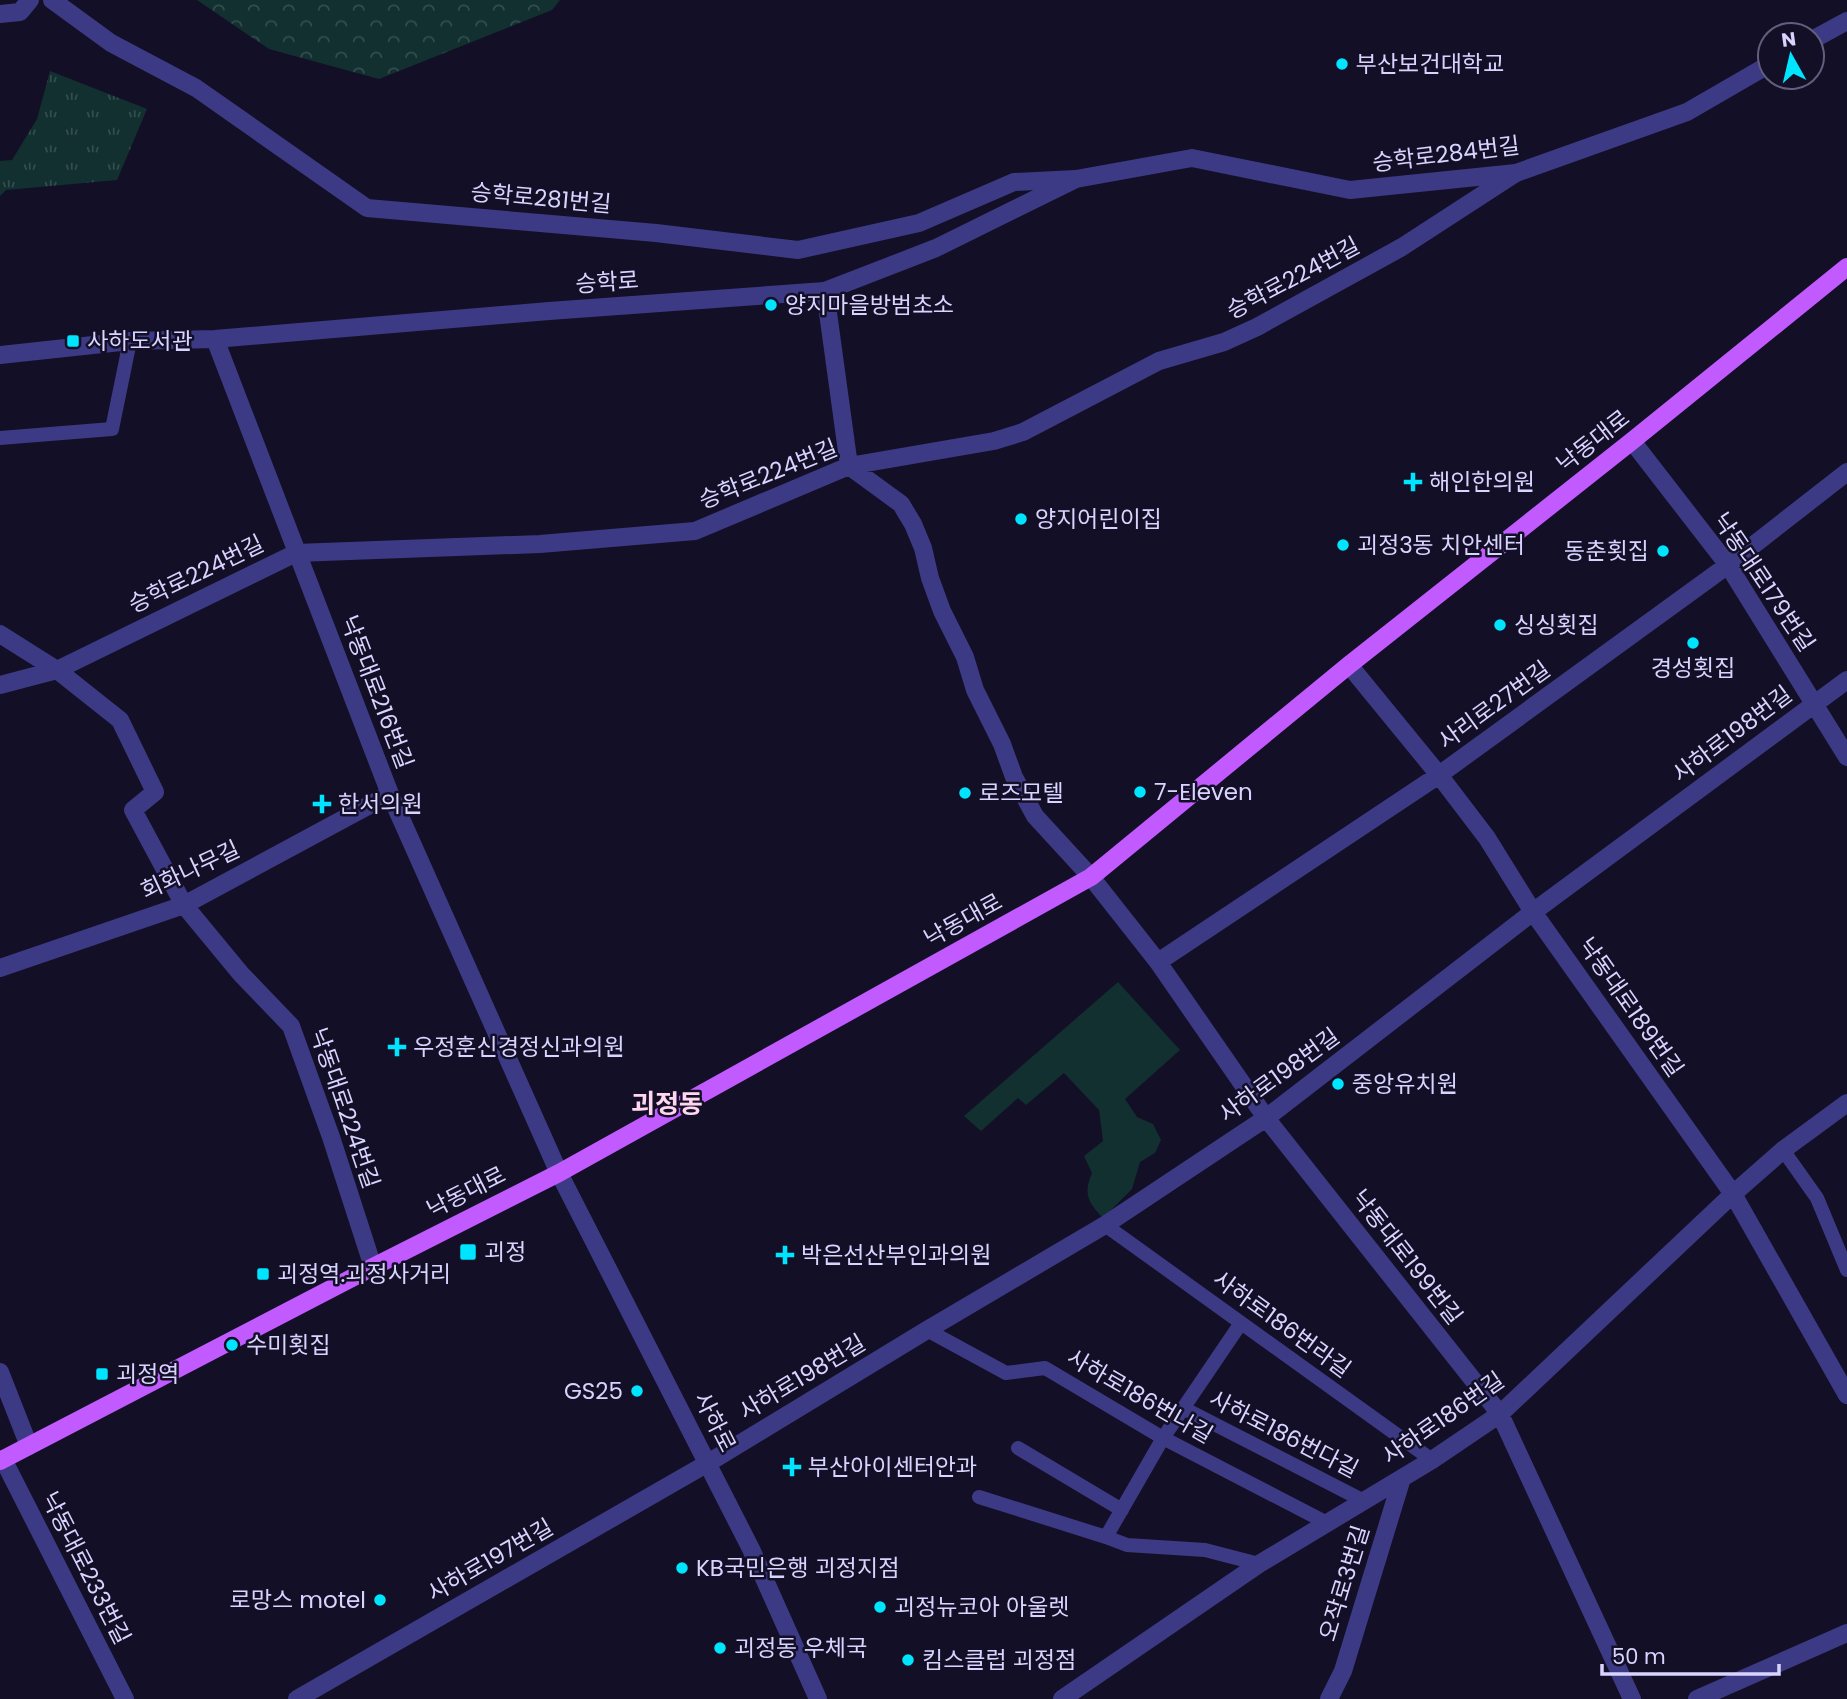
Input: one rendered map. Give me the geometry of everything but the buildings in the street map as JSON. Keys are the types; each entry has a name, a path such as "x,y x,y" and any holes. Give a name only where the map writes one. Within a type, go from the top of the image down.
{"main road":[{"name":"낙동대로","path":"2,1460 559,1172 1091,877 1349,666 1847,267"}],"street":[{"path":"0,14 20,12 30,0"},
{"name":"승학로281번길","path":"52,0 111,43 196,88 367,208 656,233 798,250 919,223 1014,183 1076,179"},
{"path":"1826,32 1847,21"},
{"name":"승학로284번길","path":"1192,158 1350,190 1516,173 1687,112 1756,72"},
{"name":"승학로","path":"0,355 130,341 215,339 549,310 825,291 936,248 1076,179 1192,158"},
{"name":"승학로224번길","path":"0,685 57,670 296,553 540,544 695,531 849,466 994,441 1023,432 1159,361 1224,342 1257,327 1402,247 1516,173"},
{"path":"825,291 849,466"},
{"name":"낙동대로216번길","path":"215,339 390,793 559,1172"},
{"name":"낙동대로179번길","path":"1633,441 1728,565 1847,757"},
{"name":"낙동대로199번길","path":"849,466 901,504 914,524 942,611 965,657 975,690 1002,744 1014,777 1035,816 1091,877 1158,962 1266,1118 1500,1414 1632,1699"},
{"name":"사리로27번길","path":"1158,962 1439,775 1728,565 1847,472"},
{"name":"낙동대로224번길","path":"0,634 57,670 120,720 155,792 133,810 184,905 240,974 291,1026 373,1266"},
{"name":"낙동대로189번길","path":"1349,666 1487,838 1533,912 1733,1194 1847,1395"},
{"name":"사하로198번길","path":"708,1464 1105,1225 1266,1118 1533,912 1847,681"},
{"name":"회화나무길","path":"0,968 184,905 390,793"},
{"name":"사하로186번길","path":"1062,1699 1259,1564 1432,1460 1500,1414 1733,1194 1783,1150 1845,1106"},
{"name":"사하로","path":"559,1172 751,1549 818,1699"},
{"path":"0,1372 29,1446"},
{"name":"낙동대로233번길","path":"2,1460 125,1699"},
{"name":"사하로197번길","path":"297,1699 708,1464"},
{"name":"오작로3번길","path":"1329,1699 1343,1671 1402,1478"},
{"path":"1698,1699 1847,1633"}],"lane":[{"path":"0,438 112,429 130,341"},
{"path":"1783,1150 1817,1198 1847,1270"},
{"name":"사하로186번라길","path":"1105,1225 1432,1460"},
{"path":"1106,1537 1163,1438 1241,1323"},
{"name":"사하로186번나길","path":"927,1330 1006,1373 1045,1368 1163,1438 1327,1523"},
{"name":"사하로186번다길","path":"1183,1408 1364,1501"},
{"path":"1018,1448 1122,1510"},
{"path":"979,1497 1127,1545 1205,1549 1259,1564"}],"green space":[{"path":"197,0 560,0 552,10 379,79 269,49"},
{"path":"50,71 147,109 117,180 6,190 0,196 0,161 12,160 37,119"},
{"path":"1118,982 1180,1050 1125,1099 1137,1117 1153,1124 1161,1140 1155,1153 1140,1162 1132,1189 1103,1218 1088,1197 1092,1173 1084,1156 1103,1141 1099,1110 1064,1073 1026,1105 1018,1098 981,1131 964,1116"}],"place":[{"name":"부산보건대학교","path":"1342,64"},
{"name":"양지마을방범초소","path":"771,305"},
{"name":"사하도서관","path":"73,341"},
{"name":"해인한의원","path":"1413,482"},
{"name":"양지어린이집","path":"1021,519"},
{"name":"괴정3동 치안센터","path":"1343,545"},
{"name":"동춘횟집","path":"1663,551"},
{"name":"싱싱횟집","path":"1500,625"},
{"name":"경성횟집","path":"1693,643"},
{"name":"7-Eleven","path":"1140,792"},
{"name":"로즈모텔","path":"965,793"},
{"name":"한서의원","path":"322,804"},
{"name":"우정훈신경정신과의원","path":"397,1047"},
{"name":"중앙유치원","path":"1338,1084"},
{"name":"괴정","path":"468,1252"},
{"name":"박은선산부인과의원","path":"785,1255"},
{"name":"괴정역.괴정사거리","path":"263,1274"},
{"name":"수미횟집","path":"232,1345"},
{"name":"괴정역","path":"102,1374"},
{"name":"GS25","path":"637,1391"},
{"name":"부산아이센터안과","path":"792,1467"},
{"name":"KB국민은행 괴정지점","path":"682,1568"},
{"name":"로망스 motel","path":"380,1600"},
{"name":"괴정뉴코아 아울렛","path":"880,1607"},
{"name":"괴정동 우체국","path":"720,1648"},
{"name":"킴스클럽 괴정점","path":"908,1660"}],"district":[{"name":"괴정동","path":"667,1104"}]}
